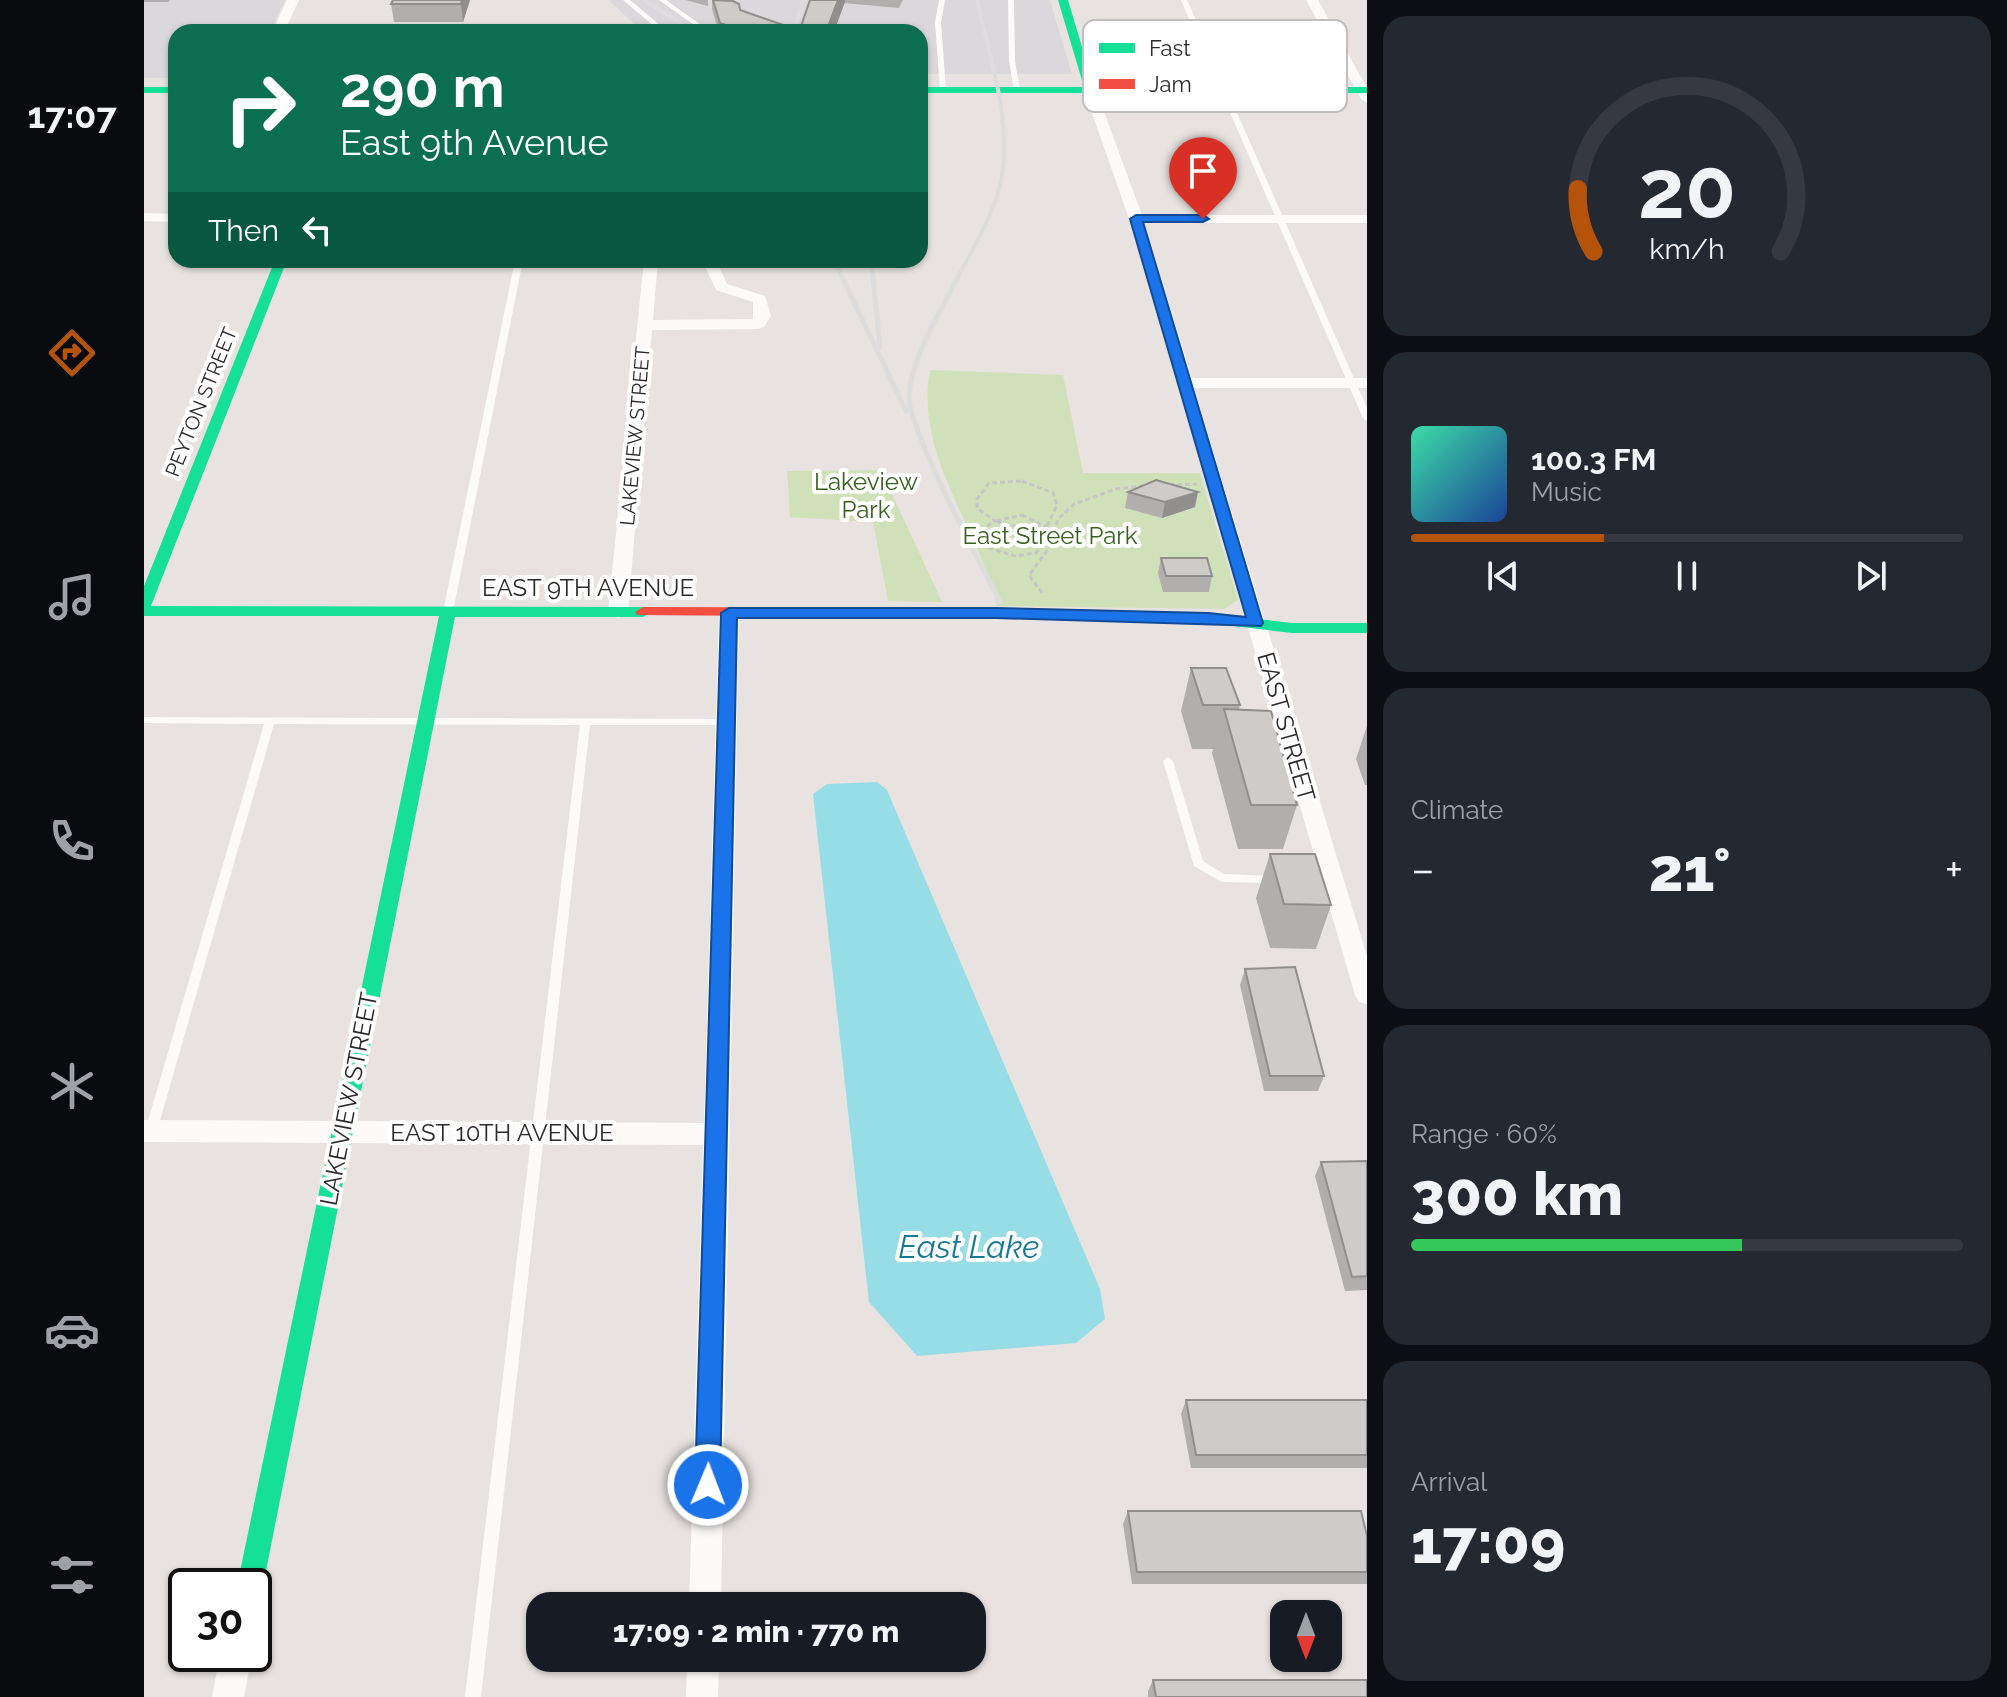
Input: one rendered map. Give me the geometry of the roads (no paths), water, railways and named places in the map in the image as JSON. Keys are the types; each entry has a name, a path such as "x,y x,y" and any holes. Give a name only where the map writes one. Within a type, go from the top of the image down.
{"street":[{"path":"282,24 293,0"},
{"name":"EAST STREET","path":"1063,0 1083,67"},
{"path":"1312,0 1323,20"},
{"path":"1347,62 1365,93"},
{"path":"144,90 168,90"},
{"path":"928,90 1083,90"},
{"name":"EAST STREET","path":"1098,112 1136,219 1215,484 1325,876 1358,935 1367,995"},
{"path":"144,217 168,218"},
{"path":"1136,219 1367,219"},
{"name":"PEYTON STREET","path":"144,608 278,268"},
{"name":"LAKEVIEW STREET","path":"618,612 650,268"},
{"path":"645,325 758,324 763,316 760,299 721,287 713,268"},
{"path":"1184,383 1360,383"},
{"name":"EAST 9TH AVENUE","path":"144,608 1011,614 1208,618 1292,628 1367,628"},
{"name":"LAKEVIEW STREET","path":"254,1568 448,612"},
{"path":"705,1592 729,613"},
{"name":"EAST 10TH AVENUE","path":"147,1131 716,1134"},
{"path":"228,1697 233,1672"},
{"path":"702,1697 703,1672"}],"lane":[{"path":"626,0 655,24"},
{"path":"662,0 696,24"},
{"path":"942,0 938,23 943,90"},
{"path":"1011,0 1012,61 1017,90"},
{"path":"1184,0 1192,20"},
{"path":"1233,112 1360,383 1367,418"},
{"path":"448,612 517,268"},
{"path":"144,720 726,722"},
{"path":"147,1131 270,721"},
{"path":"473,1697 585,722"},
{"path":"1168,761 1198,863 1222,878 1282,880"}],"water":[{"name":"East Lake","path":"877,782 887,790 1100,1289 1105,1319 1076,1343 917,1356 869,1302 813,794 827,784"}],"railway":[{"path":"644,0 682,24"},
{"path":"796,24 804,0"},
{"path":"957,279 991,212 1003,166 999,94 977,0"},
{"path":"838,268 843,279"},
{"path":"872,268 873,279"},
{"path":"842,277 906,411"},
{"path":"873,277 880,347"},
{"path":"958,277 921,349 911,379 911,411 932,465 1000,602"}],"park label":[{"name":"Lakeview Park","path":"866,496"},
{"name":"East Street Park","path":"1050,536"}]}
